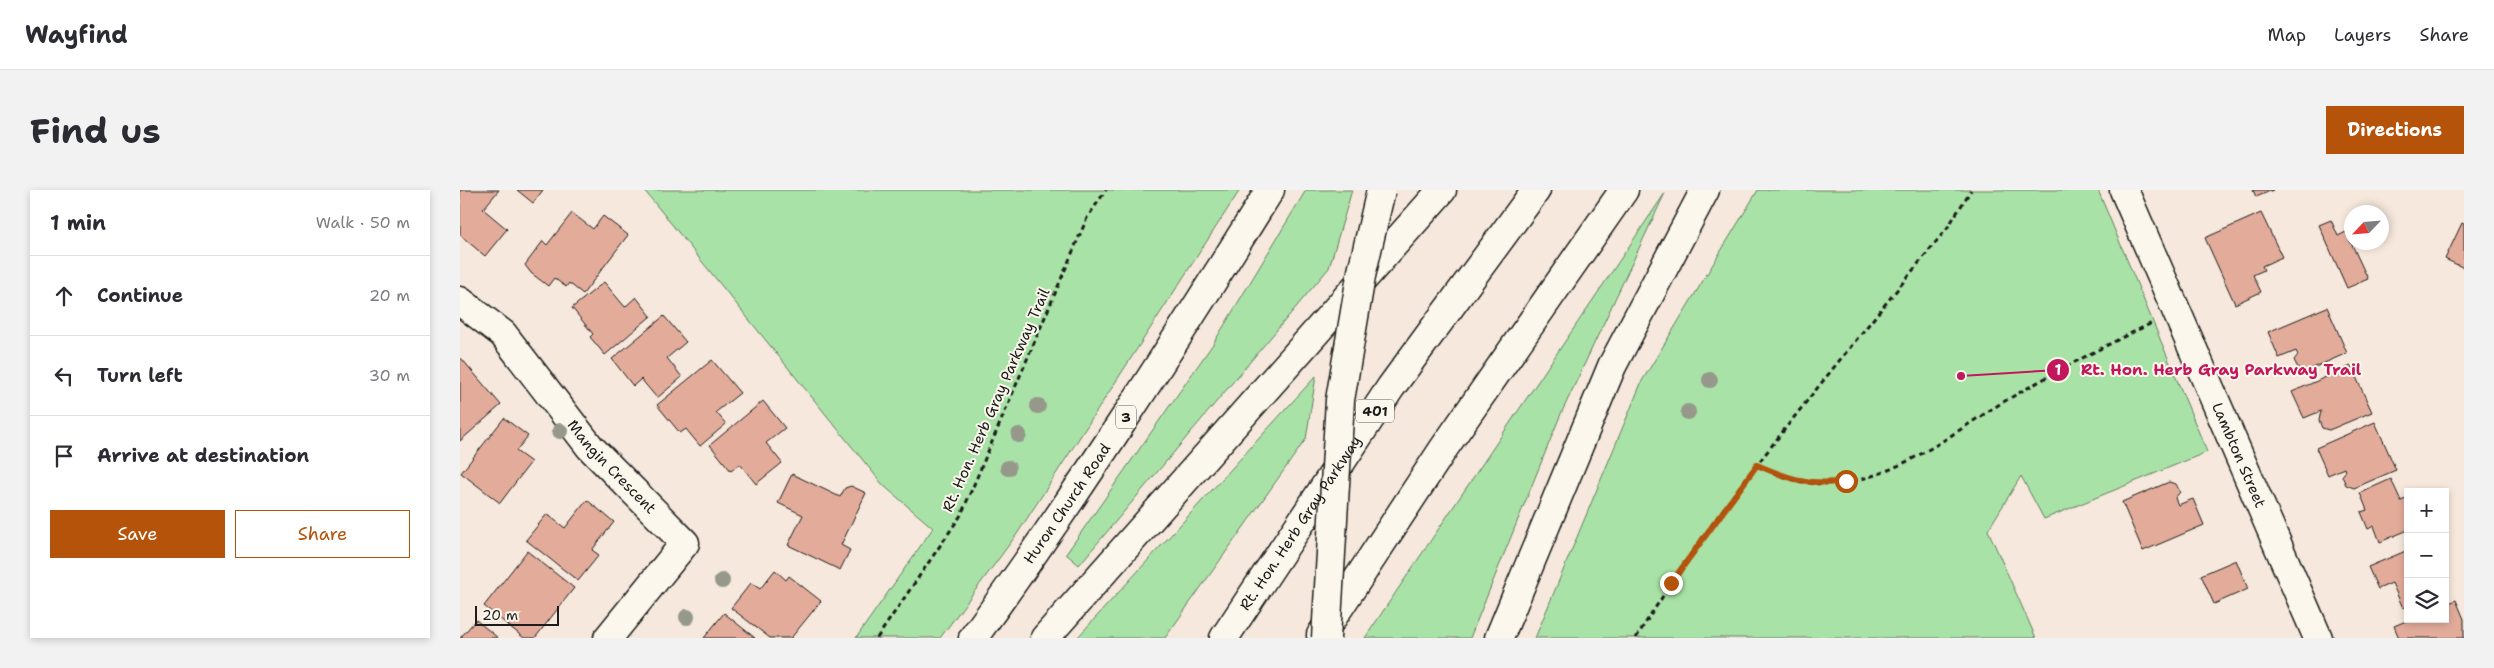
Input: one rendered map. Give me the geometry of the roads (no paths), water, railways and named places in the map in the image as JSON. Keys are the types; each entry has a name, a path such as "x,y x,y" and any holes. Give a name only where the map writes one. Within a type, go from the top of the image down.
{"main road":[{"name":"Huron Church Road","path":"973,638 1019,574 1152,378 1270,190"},
{"path":"1326,638 1340,400 1360,276 1381,190"},
{"path":"1045,638 1442,190"},
{"name":"Rt. Hon. Herb Gray Parkway","path":"1224,638 1391,387 1536,190"},
{"path":"1319,638 1444,448 1624,190"},
{"path":"1499,638 1612,366 1704,190"},
{"name":"Lambton Street","path":"2124,190 2178,310 2318,638"},
{"name":"Mangin Crescent","path":"460,301 503,334 590,447 684,543 608,638"}],"place":[{"name":"Rt. Hon. Herb Gray Parkway Trail","path":"1961,376"}]}
